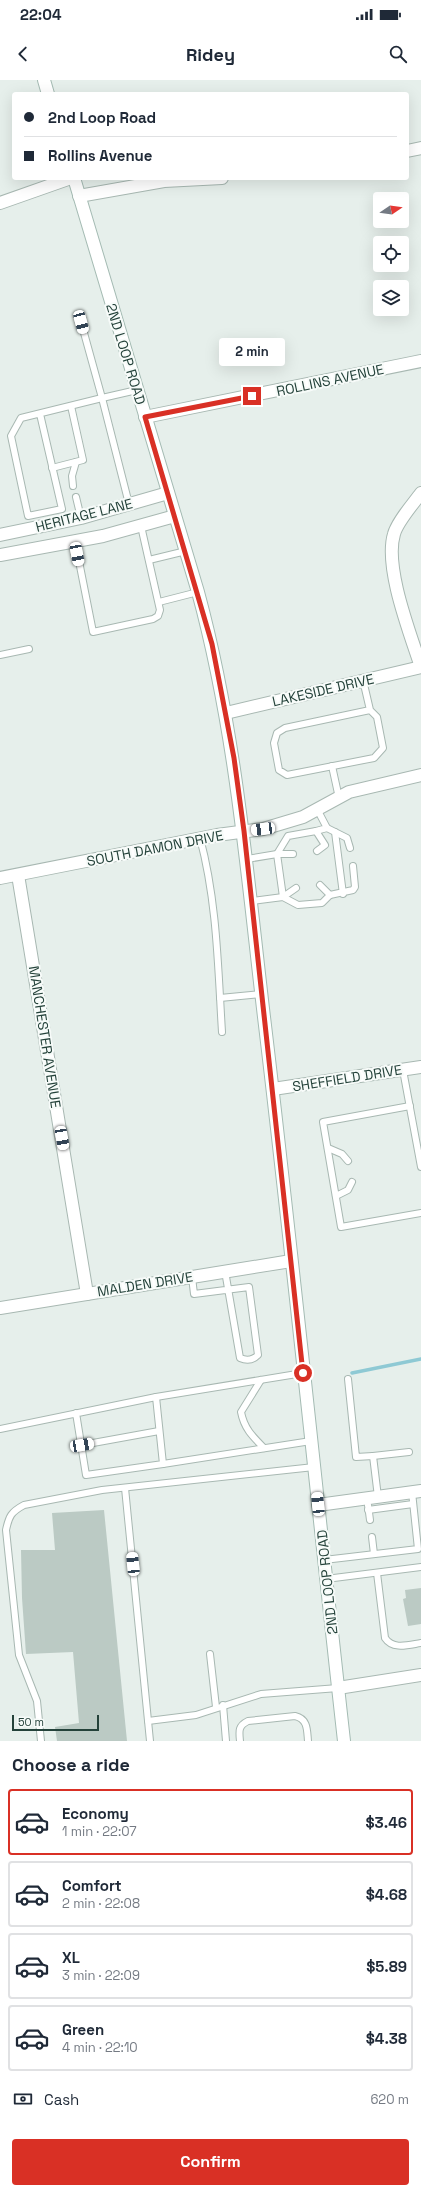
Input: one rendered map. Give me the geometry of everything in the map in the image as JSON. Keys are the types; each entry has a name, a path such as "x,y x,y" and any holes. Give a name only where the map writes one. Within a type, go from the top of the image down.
{"street":[{"path":"44,80 47,92"},
{"path":"409,151 421,148"},
{"path":"0,203 66,180"},
{"name":"2ND LOOP ROAD","path":"73,180 79,196 198,592 212,644 226,712 244,831 344,1741"},
{"path":"79,196 164,181 183,180"},
{"name":"ROLLINS AVENUE","path":"145,417 421,361"},
{"name":"HERITAGE LANE","path":"0,535 81,518 168,493"},
{"path":"421,493 394,532 390,551 397,589 421,667"},
{"name":"HERITAGE LANE","path":"0,555 75,541 141,526 176,516"},
{"name":"LAKESIDE DRIVE","path":"226,712 421,667"},
{"name":"SOUTH DAMON DRIVE","path":"0,878 200,838 284,823 303,817 339,798 366,787 421,775"},
{"name":"MANCHESTER AVENUE","path":"18,875 87,1294"},
{"name":"SHEFFIELD DRIVE","path":"273,1089 421,1067"},
{"name":"MALDEN DRIVE","path":"0,1308 291,1261"},
{"path":"318,1504 371,1502 415,1496"},
{"path":"338,1688 421,1675"}],"lane":[{"path":"81,322 130,504"},
{"path":"30,528 11,436 21,418 137,390"},
{"path":"52,468 83,460 71,406"},
{"path":"28,516 62,509 40,414"},
{"path":"73,486 72,476 76,462"},
{"path":"76,497 81,518"},
{"path":"75,541 93,632 153,619 158,616 159,602 141,526"},
{"path":"149,560 186,551"},
{"path":"159,602 198,592"},
{"path":"0,655 29,649"},
{"path":"363,680 370,710 377,717 383,748 374,758 287,775 279,770 274,743 277,733 285,728 370,710"},
{"path":"332,766 339,798"},
{"path":"317,809 327,828 347,838 350,848"},
{"path":"282,897 277,854 288,836 327,828"},
{"path":"316,831 324,845"},
{"path":"335,832 343,894"},
{"path":"200,838 210,884 222,1032"},
{"path":"317,851 324,845 336,844"},
{"path":"247,859 277,854 292,854"},
{"path":"282,897 298,905 322,903 330,896 343,894 353,890 355,887 352,866"},
{"path":"320,885 330,896"},
{"path":"252,901 282,897 296,888"},
{"path":"220,998 262,994"},
{"path":"403,1070 421,1167"},
{"path":"410,1106 323,1122 341,1227 421,1213"},
{"path":"328,1148 342,1154 348,1161"},
{"path":"336,1196 348,1190 352,1182"},
{"path":"192,1277 194,1294 229,1289 249,1287 258,1355 255,1358 245,1361 240,1358 229,1289 225,1271"},
{"path":"0,1429 156,1397 303,1373"},
{"path":"348,1379 356,1457 409,1452"},
{"path":"261,1380 240,1412 243,1424 249,1433 264,1448"},
{"path":"156,1397 163,1464"},
{"path":"76,1413 86,1475 311,1441"},
{"path":"82,1445 159,1431"},
{"path":"370,1520 373,1456"},
{"path":"41,1741 37,1700 19,1655 6,1530 9,1516 15,1510 24,1506 102,1490 314,1467"},
{"path":"125,1488 150,1741"},
{"path":"324,1560 418,1549 415,1496"},
{"path":"372,1537 374,1554"},
{"path":"326,1579 421,1567"},
{"path":"377,1573 385,1638 388,1643 394,1646 421,1643"},
{"path":"210,1654 226,1734 226,1741"},
{"path":"148,1721 183,1718 261,1694 338,1688"},
{"path":"240,1741 239,1733 242,1724 248,1721 295,1716 301,1717 306,1724 308,1741"},
{"path":"226,1734 239,1733"}],"building":[{"path":"104,1510 127,1741 57,1741 55,1727 79,1723 73,1652 26,1654 22,1598 21,1550 55,1550 52,1513"},
{"path":"421,1588 421,1624 408,1626 403,1599 406,1598 405,1590"}],"waterway":[{"path":"352,1373 421,1359"}],"route":[{"path":"252,396 145,417 198,592 212,644 234,758 244,831 273,1089 303,1373"}]}
